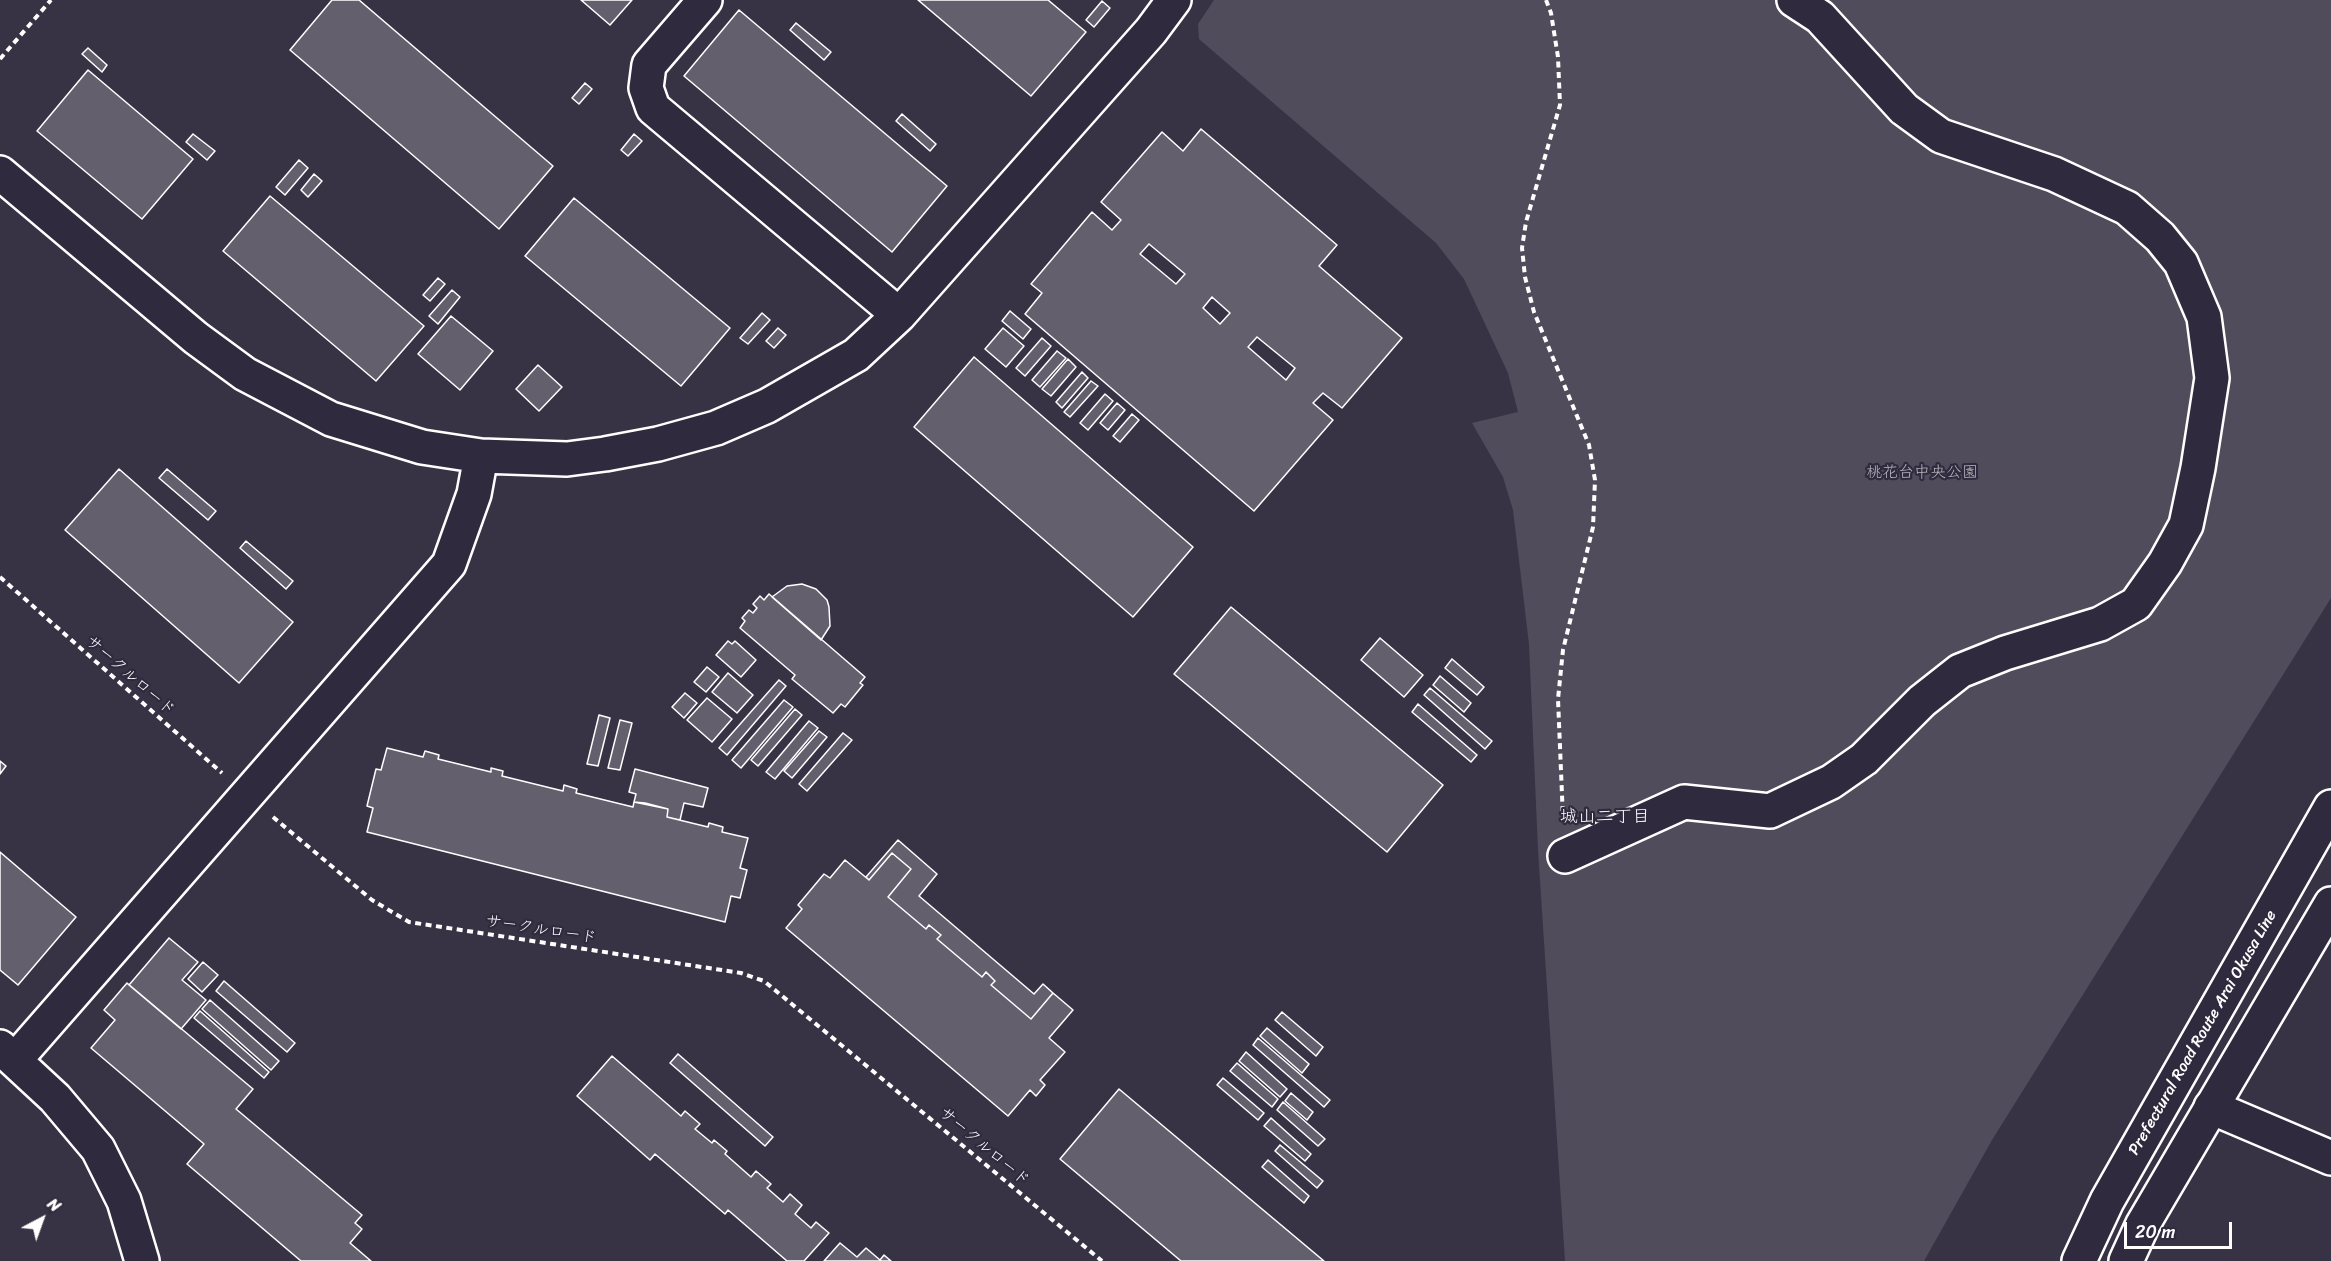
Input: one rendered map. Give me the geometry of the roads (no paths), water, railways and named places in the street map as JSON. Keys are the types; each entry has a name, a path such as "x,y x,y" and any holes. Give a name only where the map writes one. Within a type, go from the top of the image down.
{"street":[{"path":"705,0 649,65 646,88 653,108 899,315"},
{"path":"0,173 196,338 245,374 331,419 375,435 422,447 481,456 567,459 658,444 716,428 767,406 818,379 856,355 899,315 1151,31 1174,0"},
{"path":"1565,856 1684,802 1770,811 1822,787 1864,759 1922,701 1960,671 2005,653 2100,624 2136,604 2165,563 2186,525 2198,468 2212,378 2204,317 2181,263 2160,237 2127,208 2054,174 1941,136 1904,109 1820,17 1794,0"},
{"path":"142,1261 124,1201 98,1149 55,1098 7,1053 247,795 449,564 474,494 481,456"},
{"name":"Prefectural Road Route Arai Okusa Line","path":"2079,1261 2107,1201 2331,807"},
{"path":"2126,1261 2143,1224 2331,904"},
{"path":"2211,1107 2331,1158"}],"district":[{"name":"城山二丁目","path":"1605,817"}],"park label":[{"name":"桃花台中央公園","path":"1922,473"}]}
